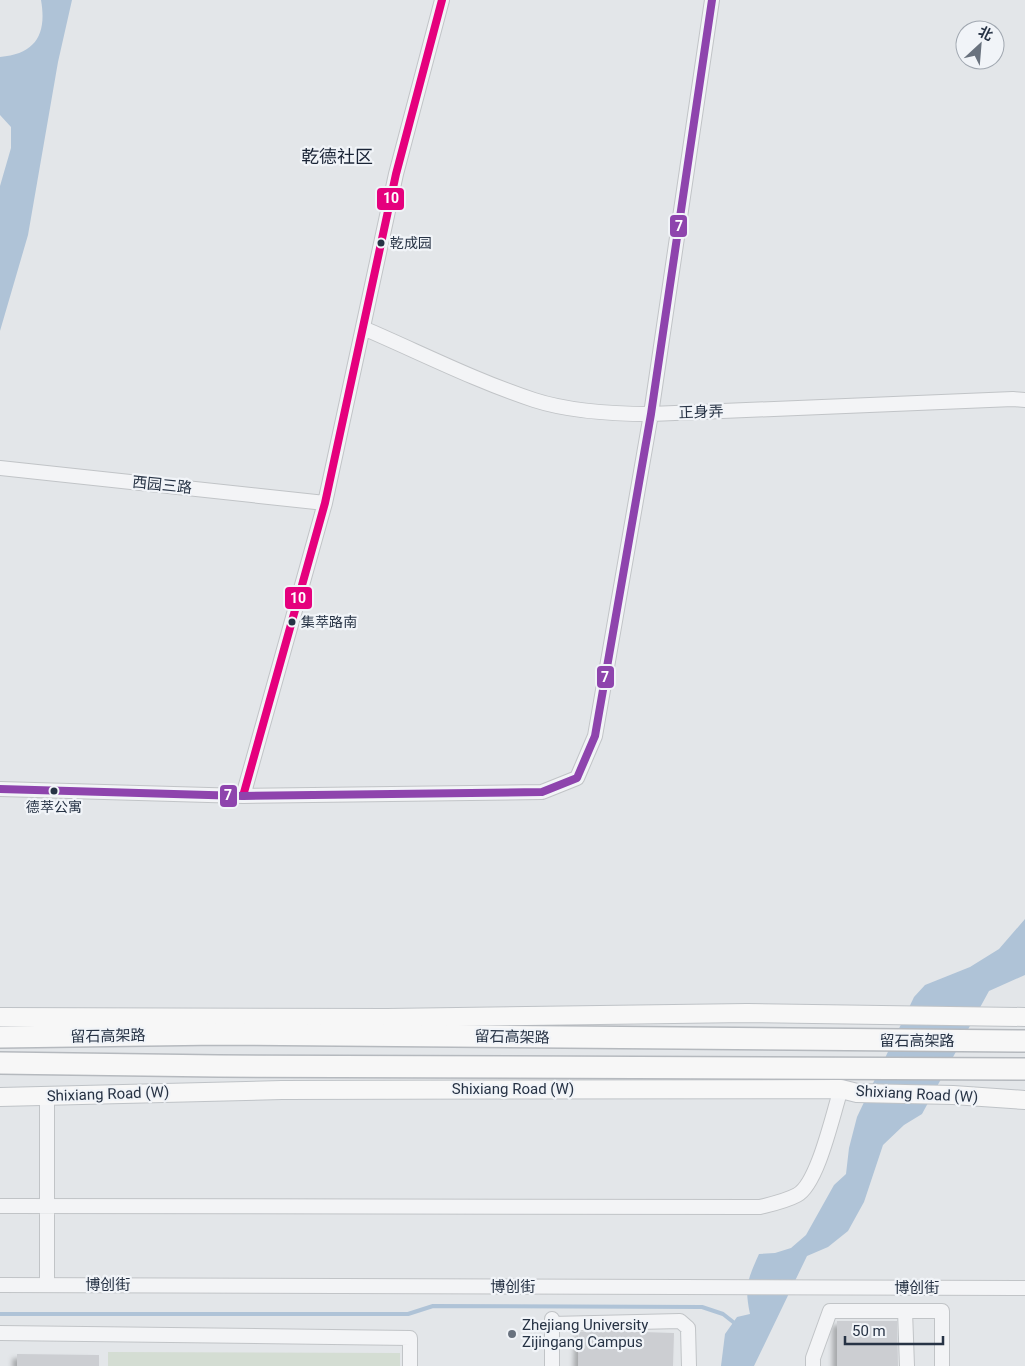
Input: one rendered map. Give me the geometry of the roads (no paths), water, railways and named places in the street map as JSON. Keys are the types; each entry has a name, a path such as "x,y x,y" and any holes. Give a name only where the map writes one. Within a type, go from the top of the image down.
{"highway":[{"name":"留石高架路","path":"0,1037 220,1034 1025,1040"},
{"name":"留石高架路","path":"0,1063 218,1066 1025,1069"}],"main road":[{"path":"0,1017 387,1018 747,1013 1025,1017"},
{"name":"Shixiang Road (W)","path":"0,1097 282,1090 849,1091 1025,1100"}],"street":[{"path":"243,796 324,503 396,174 442,0"},
{"path":"0,789 243,796 542,792 577,778 595,736 651,414 712,0"},
{"name":"正身弄","path":"362,328 535,400 571,408 620,414 1025,400"},
{"name":"西园三路","path":"0,468 324,503"},
{"path":"0,1206 760,1207 799,1195 811,1181 849,1091"},
{"path":"46,1096 47,1285"},
{"name":"博创街","path":"0,1285 1025,1288"},
{"path":"924,1288 924,1311"},
{"path":"813,1366 813,1358 830,1311 942,1311 942,1366"},
{"path":"905,1311 907,1366"},
{"path":"552,1366 552,1322 680,1322 688,1328 689,1366"},
{"path":"0,1333 410,1338 410,1366"}],"water":[{"path":"41,0 72,0 58,62 28,235 0,331 0,186 11,148 11,127 0,115 0,57 22,52 36,40 42,23"},
{"path":"1025,919 1025,975 989,991 922,1114 904,1125 883,1145 864,1202 848,1231 828,1247 807,1256 754,1366 721,1366 725,1334 737,1317 750,1314 747,1289 759,1254 775,1253 791,1248 806,1235 834,1185 846,1174 849,1148 857,1117 914,997 925,985 970,967 999,949"}],"waterway":[{"path":"0,1314 408,1314 433,1306 702,1307 723,1314 737,1325"}],"place":[{"name":"乾成园","path":"381,243"},
{"name":"集萃路南","path":"292,622"},
{"name":"德萃公寓","path":"54,791"},
{"name":"Zhejiang University Zijingang Campus","path":"512,1334"}],"district":[{"name":"乾德社区","path":"337,157"}]}
